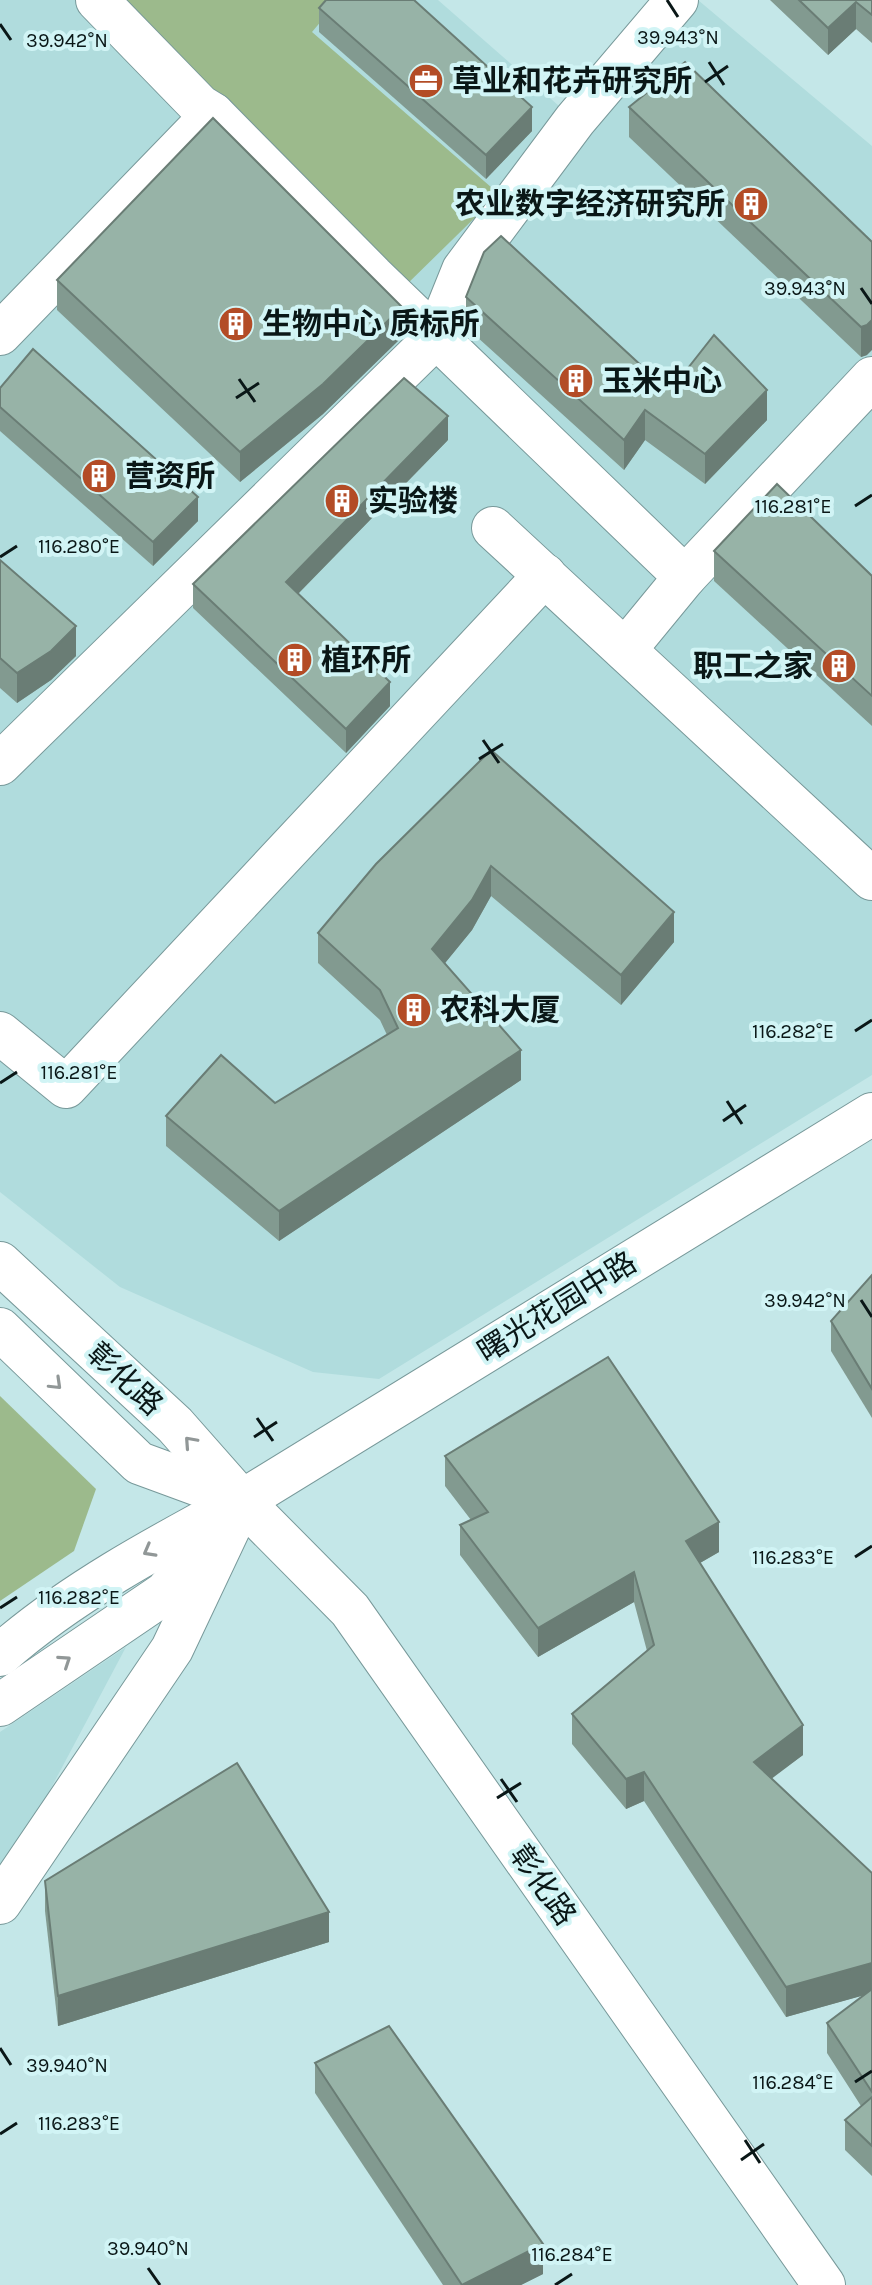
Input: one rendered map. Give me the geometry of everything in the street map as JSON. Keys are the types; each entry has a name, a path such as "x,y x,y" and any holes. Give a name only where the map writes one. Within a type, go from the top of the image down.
{"street":[{"path":"97,0 200,106 213,114 436,337 685,577"},
{"path":"0,764 436,337 463,270 575,120 677,0"},
{"path":"0,334 213,114"},
{"path":"625,650 685,577 872,378"},
{"path":"493,528 872,879"},
{"path":"0,1033 66,1087 545,575"},
{"name":"曙光花园中路","path":"0,1655 20,1637 137,1558 242,1501 872,1114"},
{"name":"彰化路","path":"0,1263 175,1425 242,1501 350,1610 824,2285"},
{"name":"彰化路","path":"0,1329 139,1463 242,1501"},
{"path":"0,1705 165,1593 242,1501"},
{"path":"0,1903 172,1649 242,1501"}],"shaded area":[{"path":"0,0 438,0 575,120 677,0 698,0 872,146 872,1075 379,1379 313,1372 120,1287 0,1192"},
{"path":"126,1647 0,1884 0,1732"}],"green space":[{"path":"116,0 339,0 312,32 499,194 401,290"},
{"path":"0,1396 96,1489 74,1551 0,1601"}],"building":[{"name":"草业和花卉研究所","path":"326,0 414,0 532,107 486,155 319,8"},
{"path":"799,0 872,0 872,15 856,2 828,28"},
{"name":"农业数字经济研究所","path":"685,62 872,242 872,320 867,325 861,327 629,107"},
{"name":"生物中心 质标所","path":"213,118 402,307 323,384 240,452 57,280"},
{"path":"501,236 658,381 688,368 714,335 767,390 705,454 645,410 624,440 466,297 484,252"},
{"name":"营资所","path":"33,349 198,497 153,542 0,407 0,388"},
{"path":"404,378 448,416 286,582 390,682 346,729 193,584"},
{"name":"职工之家","path":"777,484 872,576 872,696 714,551"},
{"path":"0,560 76,626 51,651 17,673 0,658"},
{"name":"农科大厦","path":"491,750 674,912 621,975 491,866 472,900 432,949 521,1050 279,1211 166,1116 221,1055 275,1103 398,1028 380,990 318,933 376,864"},
{"path":"872,1275 872,1389 831,1321"},
{"path":"608,1357 719,1522 686,1541 803,1725 754,1762 872,1873 872,1963 786,1987 644,1772 626,1779 572,1714 654,1645 634,1572 538,1628 460,1525 488,1512 445,1456"},
{"path":"237,1763 329,1912 58,1996 45,1881"},
{"path":"872,1989 872,2092 827,2023"},
{"path":"389,2026 543,2244 462,2285 315,2063"},
{"path":"872,2097 872,2146 845,2120"}],"place":[{"name":"草业和花卉研究所","path":"426,81"},
{"name":"农业数字经济研究所","path":"751,204"},
{"name":"生物中心 质标所","path":"236,324"},
{"name":"玉米中心","path":"576,381"},
{"name":"营资所","path":"99,476"},
{"name":"实验楼","path":"342,501"},
{"name":"植环所","path":"295,660"},
{"name":"职工之家","path":"839,666"},
{"name":"农科大厦","path":"414,1010"}]}
